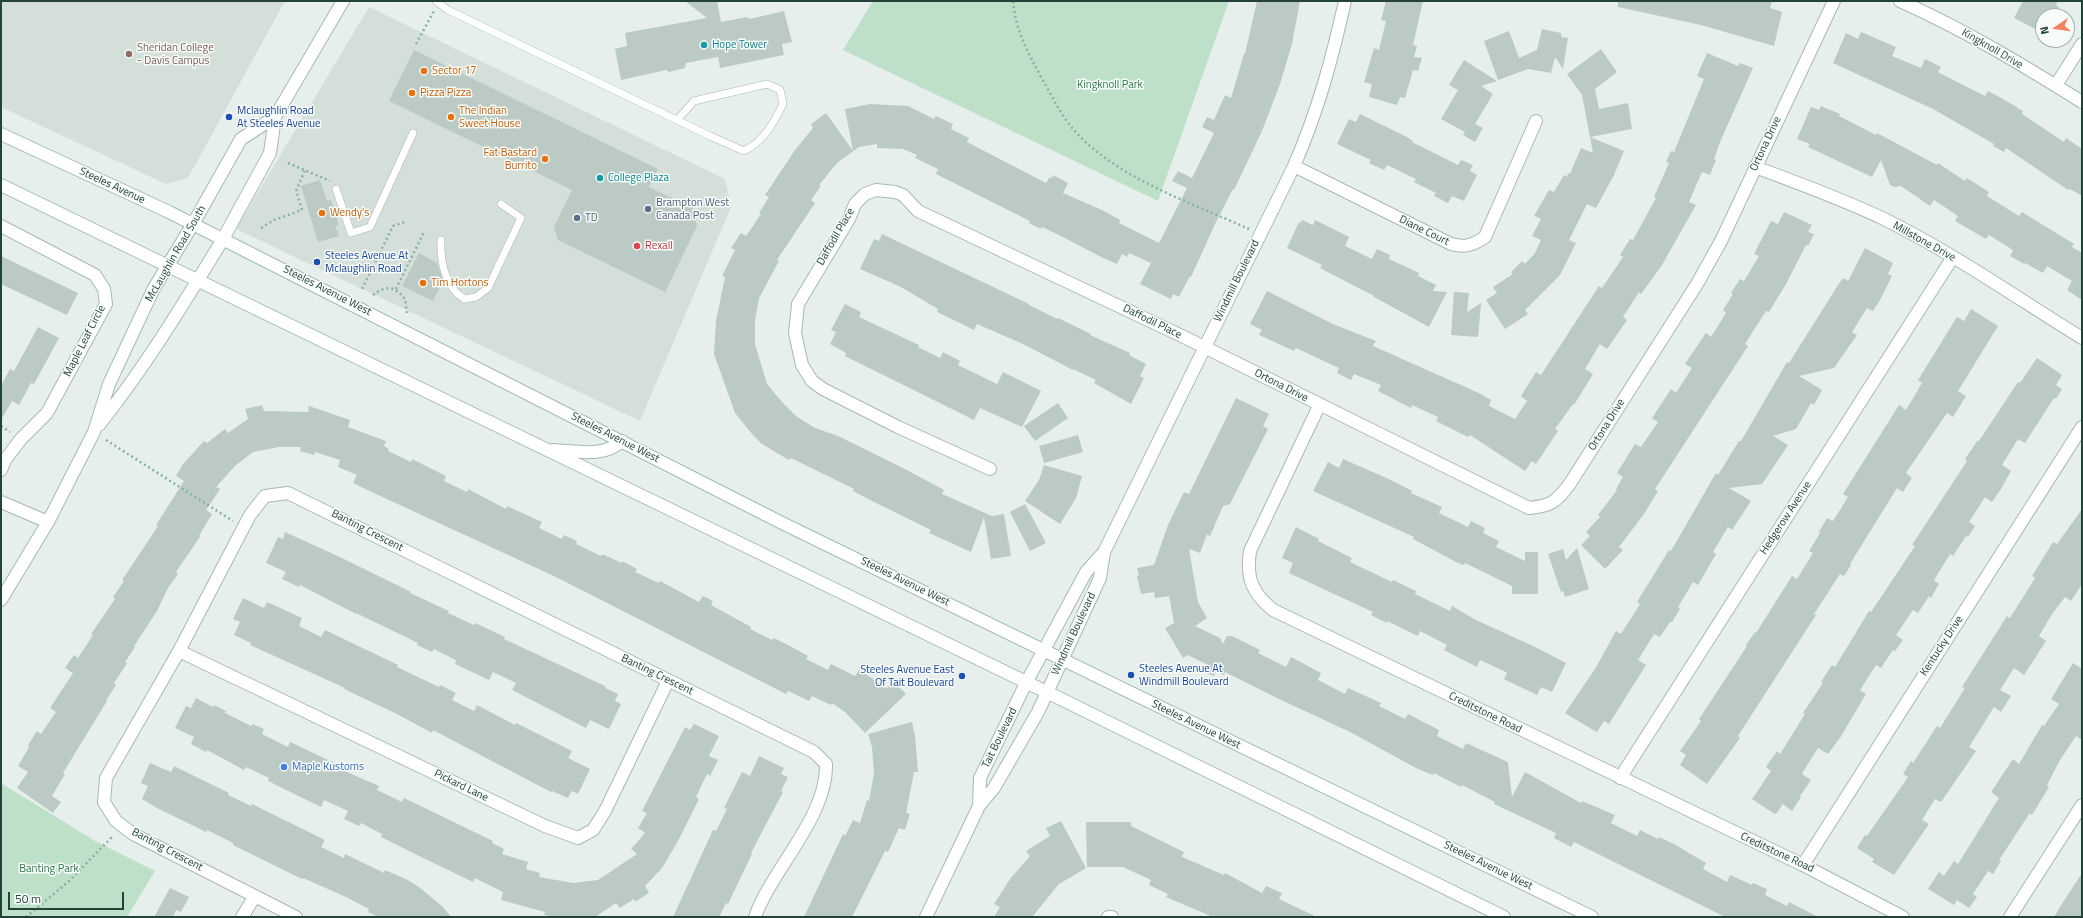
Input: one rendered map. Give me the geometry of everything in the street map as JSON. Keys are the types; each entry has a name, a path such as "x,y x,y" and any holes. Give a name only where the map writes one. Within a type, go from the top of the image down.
{"street":[{"name":"McLaughlin Road South","path":"94,432 126,391 197,282 223,239 270,152 275,117 343,1"},
{"name":"Windmill Boulevard","path":"1029,678 1086,572 1104,552 1294,166 1310,130 1328,73 1345,1"},
{"name":"Ortona Drive","path":"1204,347 1319,406 1529,508 1545,507 1558,499 1569,485 1697,284 1728,227 1834,1"},
{"name":"Kingknoll Drive","path":"1900,1 1931,15 2007,56 2082,102"},
{"path":"2056,86 2082,44"},
{"name":"McLaughlin Road South","path":"1,600 48,522 94,432 109,384 154,288 193,224 241,139 275,117"},
{"name":"Diane Court","path":"1294,166 1451,244 1461,247 1474,244 1485,237 1536,121"},
{"name":"Steeles Avenue","path":"1,134 223,239"},
{"name":"Millstone Drive","path":"1755,167 1853,205 1885,220 1953,257 2082,338"},
{"path":"1,185 197,282 1029,678 1047,692 1504,917"},
{"name":"Daffodil Place","path":"990,469 898,427 823,388 812,381 802,365 795,333 798,304 849,219 855,204 865,194 876,190 903,196 918,211 1204,347"},
{"name":"Maple Leaf Circle","path":"1,226 95,275 104,289 106,304 47,414 21,439 5,460 1,470"},
{"name":"Steeles Avenue West","path":"223,239 784,524 1592,917"},
{"name":"Hedgerow Avenue","path":"1620,778 1953,257"},
{"name":"Creditstone Road","path":"1319,406 1250,551 1249,575 1261,601 1273,610 1803,865 1903,917"},
{"name":"Kentucky Drive","path":"1803,865 2082,427"},
{"path":"548,450 599,452 613,449 622,441"},
{"name":"Banting Crescent","path":"296,917 133,834 116,821 104,802 106,778 179,651 250,514 265,496 288,492 814,752 826,764 826,778 813,814 756,917"},
{"path":"1,502 48,522"},
{"name":"Windmill Boulevard","path":"1037,714 1100,578 1104,552"},
{"name":"Pickard Lane","path":"179,651 545,826 578,838 593,830 605,811 668,681"},
{"name":"Tait Boulevard","path":"979,806 980,778 1029,678"},
{"name":"Tait Boulevard","path":"926,917 979,806 994,788 1037,714"},
{"path":"2010,917 2082,805"},
{"path":"242,917 255,896"}],"lane":[{"path":"438,2 677,120 744,151 755,145 769,131 783,104 780,90 767,84 694,100 677,120"},
{"path":"336,189 351,233 370,227 413,134"},
{"path":"441,240 440,253 453,291 465,299 476,297 488,288 521,218 502,204"}],"path":[{"path":"1013,1 1015,23 1026,50 1064,118 1094,150 1135,178 1260,234"},
{"path":"416,44 438,2"},
{"path":"288,163 330,181"},
{"path":"261,228 274,220 302,210 296,190 305,170"},
{"path":"362,289 393,226 404,222"},
{"path":"396,289 424,232"},
{"path":"373,295 386,287 396,289 405,299 407,313"},
{"path":"94,432 244,527"},
{"path":"26,917 68,882 105,843 124,827"}],"shaded area":[{"name":"Sheridan College - Davis Campus","path":"1,1 285,1 188,178 166,184 1,107"},
{"name":"College Plaza","path":"369,7 725,179 731,207 640,421 236,229"}],"green space":[{"name":"Kingknoll Park","path":"873,1 1229,1 1158,201 843,50"},
{"name":"Banting Park","path":"1,783 95,841 155,871 127,917 1,917"}],"building":[{"name":"Hope Tower","path":"685,1 717,1 721,22 747,17 750,19 784,11 792,42 782,44 784,55 720,68 718,57 686,63 685,68 669,72 666,70 621,80 615,49 627,46 625,33 707,18"},
{"path":"1257,1 1300,1 1292,44 1280,84 1262,131 1234,190 1233,189 1215,224 1191,277 1190,276 1179,297 1173,294 1171,299 1140,284 1151,263 1129,253 1127,257 1122,254 1117,264 1103,258 1042,227 1041,229 1029,223 1030,221 936,174 938,169 915,158 917,155 903,149 877,148 877,144 859,147 837,163 819,185 821,186 811,200 815,203 777,260 779,261 759,298 755,320 755,344 767,384 782,402 796,416 815,428 838,436 905,469 944,490 942,494 992,516 1004,514 1011,556 991,559 984,517 971,552 929,533 931,530 853,491 854,489 791,458 789,460 762,444 752,434 735,413 714,354 716,321 725,277 722,276 735,250 731,248 741,233 746,236 761,214 759,213 769,197 765,195 795,150 813,128 811,124 826,113 853,151 845,109 870,104 908,106 934,119 936,116 953,124 951,129 969,138 967,142 1046,183 1050,177 1052,178 1053,175 1068,183 1063,193 1104,211 1120,220 1119,223 1159,243 1187,188 1172,181 1178,171 1192,178 1214,133 1202,127 1207,117 1214,120 1225,95 1231,98 1245,54"},
{"path":"1386,1 1423,1 1413,45 1417,46 1414,57 1422,58 1418,71 1413,70 1405,98 1400,97 1397,105 1369,97 1372,84 1364,82 1374,48 1379,50 1386,21 1381,20"},
{"path":"1618,1 1772,1 1770,8 1782,12 1774,46 1701,25 1618,7"},
{"path":"2023,1 2058,1 2056,5 2058,8 2035,8 2035,29 2014,18"},
{"path":"1542,29 1561,33 1561,37 1568,38 1563,69 1555,57 1551,73 1528,69 1498,80 1484,41 1509,31 1519,58 1537,50"},
{"path":"1861,32 1896,47 1892,56 1921,68 1925,59 1941,67 1938,72 1959,83 1985,96 1988,91 2023,111 2022,114 2064,142 2066,138 2082,149 2082,196 2070,189 2068,190 2006,148 2004,152 1993,146 1994,144 1933,109 1833,63 1846,33 1858,39"},
{"path":"1601,49 1617,72 1595,89 1599,109 1628,103 1632,129 1590,137 1624,151 1614,175 1596,208 1587,204 1569,240 1576,243 1560,275 1525,310 1528,314 1505,329 1486,300 1497,293 1493,287 1513,274 1511,272 1522,261 1525,264 1535,253 1541,240 1532,236 1541,219 1534,216 1549,190 1554,192 1564,175 1567,177 1568,173 1570,174 1581,148 1593,153 1582,95 1567,74"},
{"name":"College Plaza","path":"414,50 658,169 649,187 692,208 697,226 665,292 558,240 554,227 572,190 389,101"},
{"path":"1707,53 1738,66 1740,63 1753,68 1720,142 1714,159 1716,160 1710,175 1702,172 1689,202 1696,205 1662,265 1641,294 1639,292 1623,317 1627,320 1607,349 1600,344 1585,369 1593,374 1574,405 1573,404 1555,429 1558,431 1536,464 1532,461 1525,471 1470,435 1468,437 1436,421 1438,417 1412,405 1411,408 1378,391 1381,385 1354,374 1351,380 1337,373 1339,368 1296,348 1294,351 1259,335 1262,330 1250,324 1267,291 1333,324 1376,341 1373,346 1481,394 1491,400 1489,406 1515,419 1527,401 1521,396 1536,372 1541,375 1599,286 1602,288 1623,257 1620,255 1630,239 1633,240 1656,198 1654,197 1669,163 1666,162 1671,151 1674,152 1704,79 1697,76"},
{"path":"1464,60 1497,81 1481,86 1493,94 1475,124 1483,128 1475,142 1463,135 1465,132 1441,119 1458,90 1449,85"},
{"path":"1821,106 1840,114 1839,116 1876,135 1877,133 1937,165 1938,163 1965,181 1967,178 1989,192 1987,196 2019,216 2022,212 2074,244 2072,247 2082,253 2082,300 2067,290 2072,281 2047,266 2043,273 2025,263 2024,264 2010,256 2013,250 1989,235 1986,239 1955,221 1958,216 1934,200 1930,206 1901,186 1894,187 1890,185 1881,160 1872,177 1808,147 1810,144 1797,139 1811,107 1819,110"},
{"path":"1360,114 1407,137 1413,141 1412,142 1458,165 1461,160 1473,165 1470,171 1477,175 1464,201 1452,196 1448,203 1434,196 1436,193 1414,182 1416,179 1387,165 1384,170 1369,163 1371,160 1337,144 1349,119 1356,122"},
{"name":"Wendy's","path":"320,180 327,201 331,200 339,225 335,226 339,236 318,242 301,186"},
{"path":"1784,212 1812,225 1808,232 1814,234 1808,246 1806,245 1786,284 1769,312 1766,311 1745,344 1748,346 1655,489 1658,491 1644,514 1619,547 1623,550 1605,569 1581,545 1590,536 1586,532 1600,517 1598,515 1617,490 1616,489 1623,477 1617,473 1635,444 1641,447 1658,422 1652,418 1671,389 1676,393 1692,368 1685,364 1706,333 1711,337 1726,313 1723,310 1733,294 1731,293 1740,279 1744,281 1759,256 1754,254 1771,221 1778,224"},
{"path":"1302,220 1313,225 1315,220 1349,237 1345,246 1372,259 1377,249 1390,255 1389,259 1419,273 1418,276 1436,285 1433,291 1447,292 1429,327 1320,268 1322,265 1287,248 1299,222 1300,223"},
{"path":"882,234 1130,353 1129,355 1146,364 1140,376 1144,378 1131,404 1094,383 1096,380 1073,370 1023,344 977,324 974,330 937,312 938,309 901,287 860,269 874,239 879,241"},
{"path":"1865,248 1893,263 1888,274 1892,276 1880,300 1873,311 1867,308 1852,332 1857,335 1834,368 1799,376 1822,390 1814,405 1811,403 1796,429 1773,436 1788,445 1762,484 1729,488 1751,501 1732,530 1728,527 1713,552 1716,554 1698,585 1693,582 1678,607 1680,609 1672,622 1670,622 1660,637 1654,634 1638,660 1646,665 1609,724 1604,721 1597,732 1593,730 1565,713 1595,669 1616,631 1621,634 1640,604 1637,602 1669,550 1671,551 1716,473 1718,475 1739,441 1741,441 1787,362 1789,363 1838,285 1843,278 1848,281"},
{"name":"Tim Hortons","path":"419,253 437,263 443,281 433,301 402,286"},
{"path":"1,256 78,293 67,315 1,284"},
{"path":"1454,292 1469,293 1467,312 1481,303 1478,337 1451,335"},
{"path":"845,304 861,312 859,317 919,345 918,347 940,358 943,352 960,361 958,365 997,384 1003,372 1041,391 1022,427 980,408 974,420 845,356 846,353 830,344 836,332 831,330"},
{"path":"1971,309 1998,326 1958,391 1966,396 1953,417 1947,413 1906,473 1912,478 1903,492 1897,488 1844,576 1840,574 1814,614 1816,615 1738,736 1740,738 1707,784 1680,765 1686,755 1680,751 1701,721 1699,719 1747,646 1746,645 1755,632 1756,633 1792,576 1797,579 1813,553 1809,551 1827,518 1833,521 1848,497 1843,494 1899,405 1906,410 1922,383 1918,380 1957,317 1964,321"},
{"path":"38,327 59,338 34,384 31,383 19,405 12,401 1,420 1,386 10,369 14,371"},
{"path":"2037,358 2062,375 2056,385 2062,389 2056,399 2054,398 2025,443 2018,439 2002,465 2011,471 2001,489 1992,502 1985,497 1969,522 1975,526 1968,537 1966,536 1953,556 1950,554 1934,580 1939,584 1931,598 1929,596 1918,613 1913,610 1896,635 1903,640 1895,651 1893,650 1881,668 1876,665 1860,690 1866,694 1840,738 1828,754 1818,748 1802,774 1811,780 1792,811 1783,804 1776,814 1773,813 1752,799 1771,771 1766,767 1777,751 1780,754 1805,714 1803,713 1823,683 1821,682 1832,665 1835,667 1869,611 1871,612 1915,546 1912,545 1967,461 1965,459 1978,440 1979,441 2018,382 2020,383"},
{"path":"1236,398 1269,414 1263,426 1268,429 1230,504 1223,506 1210,536 1207,534 1200,553 1189,549 1198,602 1207,618 1195,626 1220,638 1223,644 1227,636 1232,636 1260,650 1258,653 1286,667 1291,657 1321,673 1318,680 1345,694 1348,688 1381,703 1379,706 1405,719 1408,714 1439,730 1437,736 1463,749 1466,743 1508,762 1512,797 1525,772 1581,803 1582,801 1615,815 1611,823 1637,836 1640,830 1658,839 1659,837 1674,844 1706,863 1703,869 1727,882 1730,875 1752,885 1753,883 1767,889 1765,895 1787,906 1789,902 1818,917 1725,917 1574,842 1571,847 1554,838 1556,833 1494,804 1495,802 1462,785 1461,787 1434,773 1433,775 1416,768 1352,733 1225,672 1224,675 1216,671 1214,676 1203,671 1206,664 1188,655 1183,658 1165,628 1174,623 1169,596 1155,598 1154,592 1141,594 1137,576 1139,575 1137,568 1154,565 1168,525 1184,492 1189,494"},
{"path":"1058,403 1068,418 1035,441 1024,426"},
{"path":"262,405 264,411 308,412 309,406 350,420 348,427 386,441 384,446 389,449 388,451 411,462 412,459 446,476 444,481 467,492 468,489 506,509 507,506 542,522 539,528 562,539 564,535 577,541 576,544 601,556 602,554 622,563 622,561 637,569 635,572 659,583 660,581 699,602 703,596 713,601 711,605 751,627 750,629 772,640 774,638 788,645 808,656 806,659 828,670 831,664 855,676 859,670 887,688 894,682 906,694 865,733 845,712 832,703 831,705 812,696 809,701 788,691 786,694 556,577 353,483 357,475 338,467 340,460 315,452 314,455 300,451 301,447 279,447 253,452 235,466 216,487 220,489 206,510 212,514 199,536 200,537 176,572 178,574 168,588 157,611 125,662 127,663 114,683 116,685 63,773 65,774 52,796 61,802 53,813 17,788 28,772 18,766 29,747 28,745 37,731 41,734 56,712 50,708 73,673 65,668 74,655 78,658 93,635 91,634 115,599 113,597 124,581 122,580 158,526 156,525 184,481 176,476 183,464 204,441 207,443 225,429 228,433 248,419 245,409"},
{"path":"1078,435 1083,452 1044,463 1039,446"},
{"path":"1343,459 1391,480 1412,491 1411,493 1442,507 1439,513 1468,527 1471,521 1485,528 1483,533 1499,541 1496,547 1525,561 1525,552 1538,552 1538,594 1512,594 1512,586 1465,563 1464,565 1456,562 1413,539 1414,537 1313,491 1328,462 1339,468"},
{"path":"1044,465 1082,476 1076,498 1060,524 1025,501 1039,480"},
{"path":"1025,504 1046,543 1030,551 1010,512"},
{"path":"2082,509 2082,584 2071,601 2065,597 2052,614 2039,636 2046,641 2024,675 2014,668 2000,690 2011,696 2001,712 1994,707 1969,747 1976,751 1941,802 1935,799 1922,820 1929,824 1894,875 1872,862 1874,859 1857,848 1908,777 1903,774 1911,761 1913,763 1937,726 1940,728 1965,688 1962,687 2007,616 2010,618 2035,578 2032,576 2053,542 2057,544"},
{"path":"1296,527 1319,539 1318,541 1352,558 1350,562 1392,582 1393,580 1416,591 1415,594 1450,611 1452,606 1476,620 1566,663 1552,692 1541,687 1537,695 1504,679 1507,673 1504,671 1480,660 1477,667 1444,650 1447,645 1420,631 1418,636 1387,621 1387,623 1371,615 1373,612 1289,573 1293,563 1282,558"},
{"path":"285,532 411,592 410,593 449,611 448,613 474,625 475,623 505,637 504,639 605,686 605,688 618,694 615,701 621,704 609,729 590,720 586,728 512,690 516,683 493,672 489,680 455,664 456,660 434,649 432,652 417,645 418,643 356,614 300,585 299,587 282,579 286,572 266,563 278,537 283,539"},
{"path":"1577,548 1589,589 1565,597 1563,591 1561,592 1548,554 1563,549 1566,560"},
{"path":"243,598 264,608 267,602 287,611 302,618 299,626 321,637 325,630 398,665 397,667 439,687 440,685 456,693 452,700 474,711 477,705 515,725 516,723 572,751 568,758 590,769 578,794 572,791 568,798 552,791 551,792 433,730 432,733 397,714 344,689 345,688 250,645 251,643 234,635 240,622 233,619"},
{"path":"2073,663 2082,669 2082,740 2076,736 2060,760 2047,785 2049,787 2032,815 2030,813 1999,860 2001,861 1993,874 1988,871 1973,894 1977,897 1969,908 1957,900 1954,905 1928,889 1939,872 1944,876 1954,861 1958,864 1999,798 1991,792 2013,759 2019,764 2042,725 2044,726 2059,704 2051,699"},
{"path":"196,698 213,707 214,705 226,711 225,713 251,726 253,724 264,729 262,734 288,747 290,742 341,766 340,769 379,786 377,790 402,802 404,798 493,841 492,843 504,849 502,854 528,862 526,869 540,873 539,877 573,883 598,880 637,854 631,849 645,833 638,828 647,813 642,811 685,727 690,730 694,724 719,736 709,756 718,760 710,776 707,774 696,797 699,799 678,841 662,868 645,886 649,893 635,902 634,899 620,908 616,903 595,917 555,917 544,915 545,912 501,900 503,892 475,878 473,882 419,856 381,837 382,834 361,823 359,826 344,819 348,811 324,800 321,807 268,781 269,778 246,767 244,770 207,750 206,752 191,744 194,737 175,728 186,706 191,708"},
{"path":"912,722 915,736 918,772 914,772 906,813 910,814 905,830 899,828 888,852 885,851 852,917 804,917 843,834 845,836 853,820 860,823 867,800 869,801 874,773 872,747 868,734"},
{"path":"759,756 784,768 781,774 788,777 781,791 783,792 751,853 752,854 728,904 726,903 719,917 673,917 713,830 716,831 727,809 724,808 742,772 750,776"},
{"path":"150,763 171,772 174,766 229,793 228,795 251,806 252,804 325,840 321,847 344,858 345,854 384,873 385,870 406,879 419,887 443,907 451,917 378,917 368,912 369,909 346,897 303,878 302,879 233,845 233,843 207,830 206,832 157,808 142,799 148,786 141,783"},
{"path":"1061,821 1086,868 1059,884 1032,917 994,917 1000,907 994,904 1010,879 1030,856 1026,851 1050,836 1046,828"},
{"path":"1086,822 1131,822 1131,826 1184,852 1182,857 1224,875 1225,873 1262,893 1266,886 1282,893 1279,899 1317,917 1213,917 1166,897 1168,894 1149,885 1151,880 1123,867 1087,867"},
{"path":"2082,873 2082,917 2054,917 2060,907"},
{"path":"170,888 189,897 181,912 176,910 173,917 154,917"}],"place":[{"name":"Hope Tower","path":"704,45"},
{"name":"Sheridan College - Davis Campus","path":"129,54"},
{"name":"Sector 17","path":"424,71"},
{"name":"Pizza Pizza","path":"412,93"},
{"name":"Mclaughlin Road At Steeles Avenue","path":"229,117"},
{"name":"The Indian Sweet House","path":"451,117"},
{"name":"Fat Bastard Burrito","path":"545,159"},
{"name":"College Plaza","path":"600,178"},
{"name":"Brampton West Canada Post","path":"648,209"},
{"name":"Wendy's","path":"322,213"},
{"name":"TD","path":"577,218"},
{"name":"Rexall","path":"637,246"},
{"name":"Steeles Avenue At Mclaughlin Road","path":"317,262"},
{"name":"Tim Hortons","path":"423,283"},
{"name":"Steeles Avenue At Windmill Boulevard","path":"1131,675"},
{"name":"Steeles Avenue East Of Tait Boulevard","path":"962,676"},
{"name":"Maple Kustoms","path":"284,767"}]}
